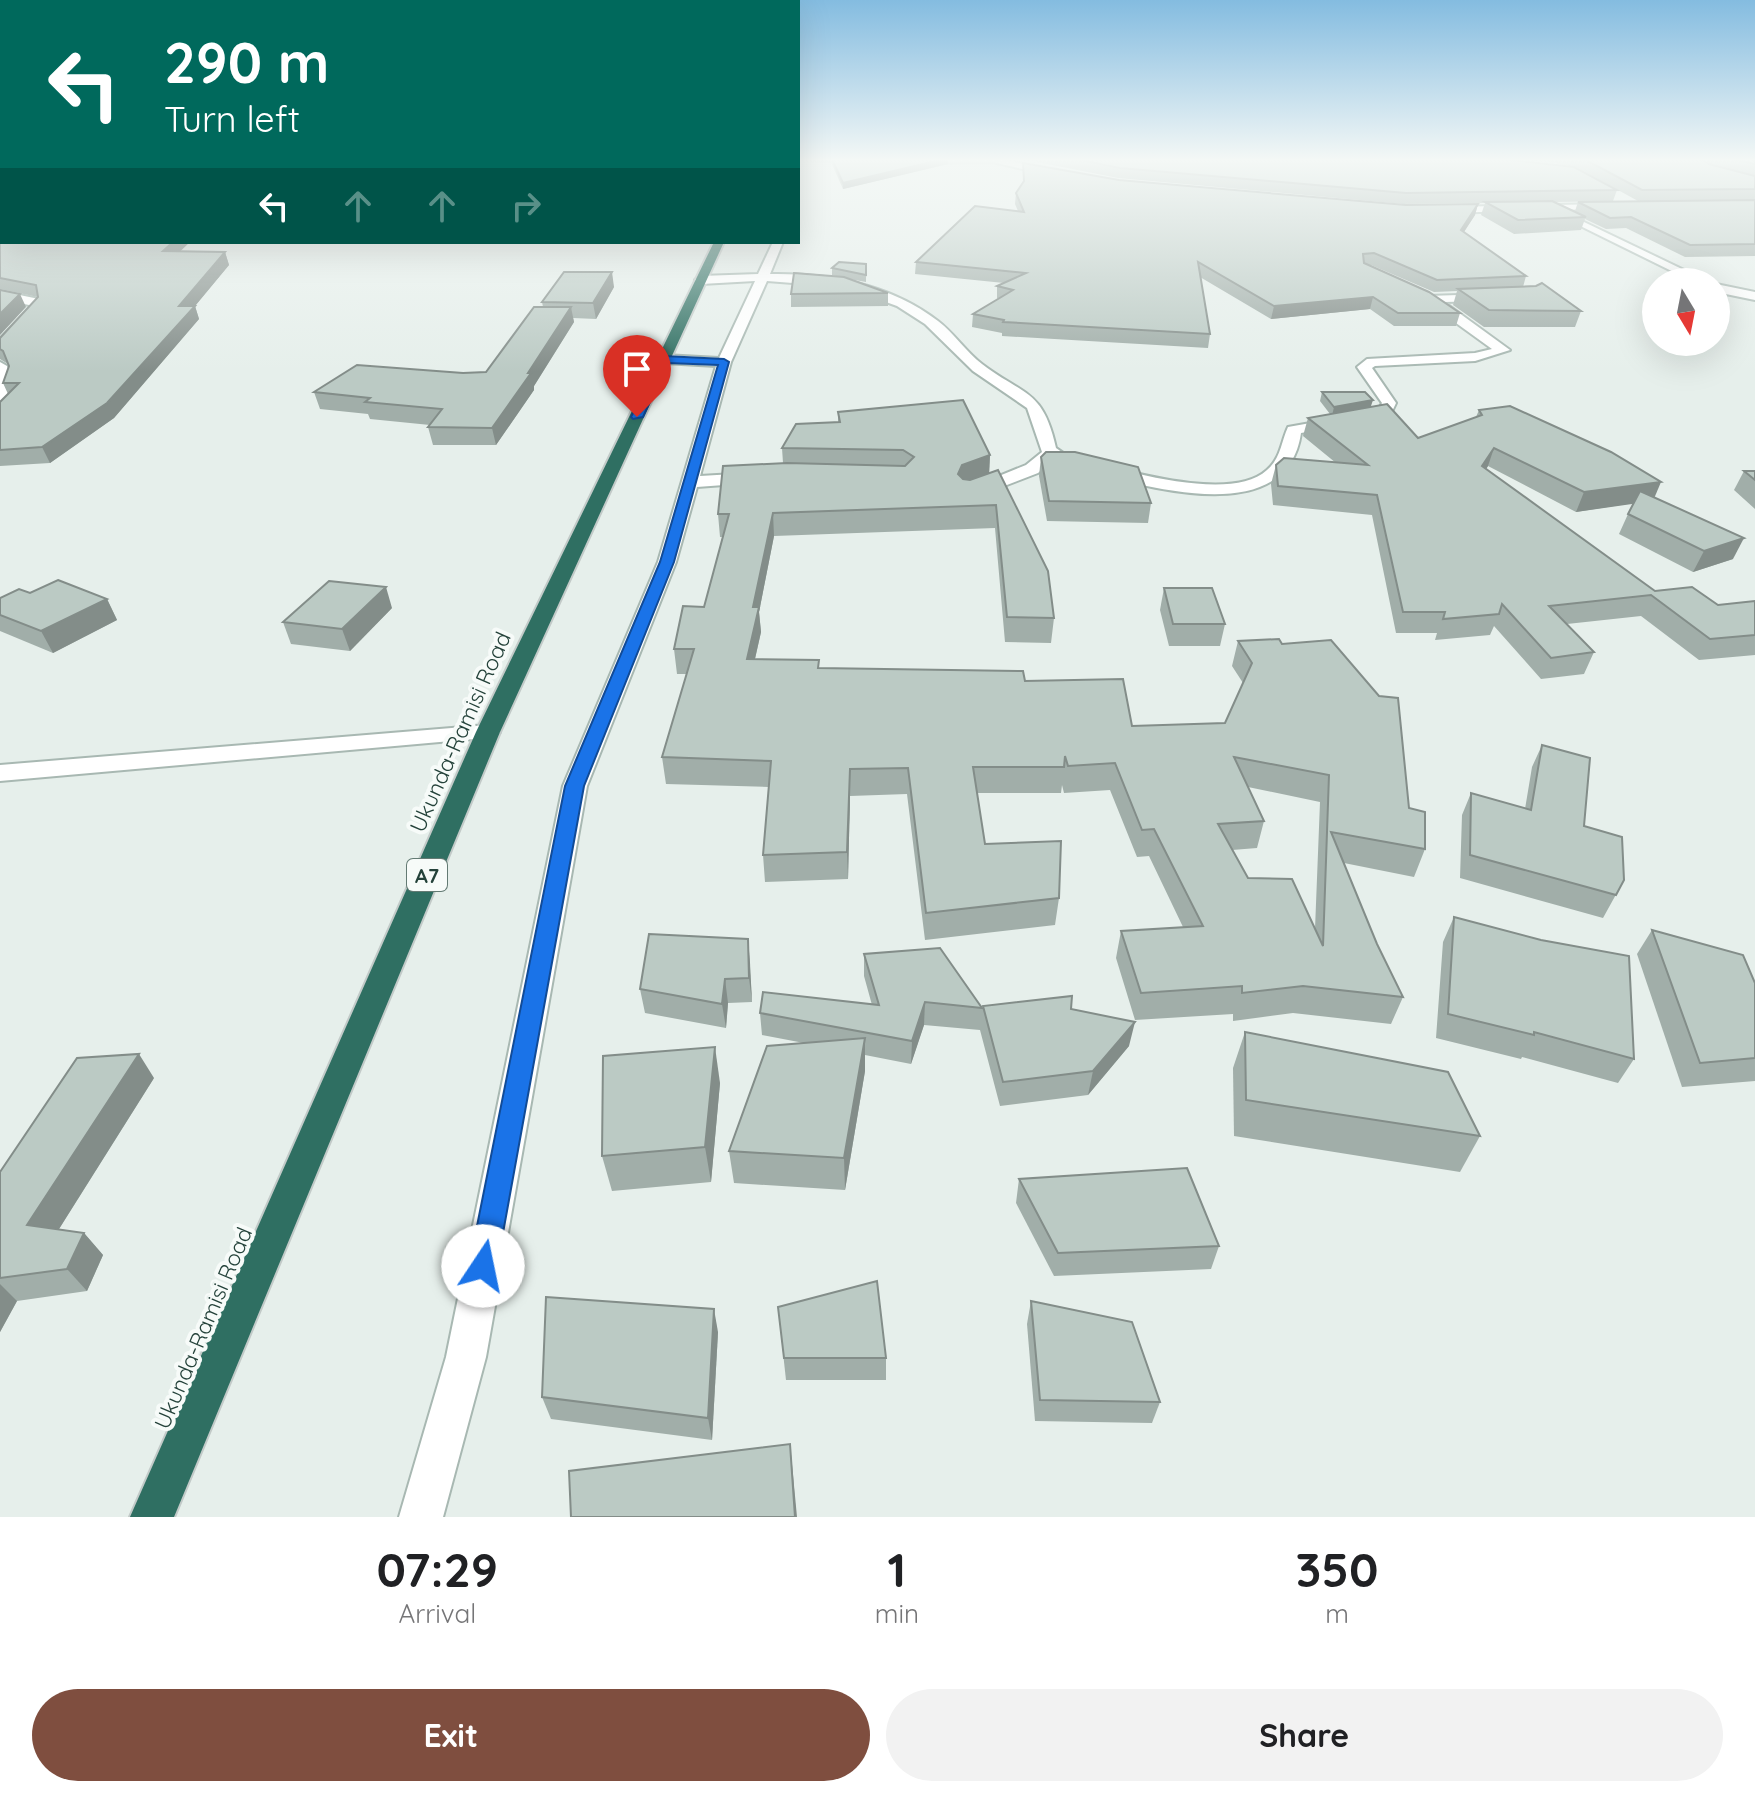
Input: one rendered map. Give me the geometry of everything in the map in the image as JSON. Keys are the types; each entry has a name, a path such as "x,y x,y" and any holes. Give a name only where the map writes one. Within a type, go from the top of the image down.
{"highway":[{"name":"Ukunda-Ramisi Road","path":"152,1517 488,732 718,244"}],"street":[{"path":"1593,230 1673,268"},
{"path":"421,1517 466,1357 575,786 667,562 724,362 765,277 777,244"},
{"path":"701,280 799,275 838,280 888,297 933,322 969,361 994,380 1027,396 1044,423 1048,450 1064,461 1193,487 1228,488 1259,483 1277,472 1285,462 1294,430 1384,415 1389,403 1364,367 1372,362 1475,357 1503,350 1424,296 1502,296"},
{"path":"1730,291 1755,296"},
{"path":"0,295 35,302 36,308 0,347"},
{"path":"664,359 724,362"},
{"path":"0,366 6,382 0,397"},
{"path":"968,494 1032,469 1052,452"},
{"path":"690,482 775,477"},
{"path":"0,773 488,732"}],"building":[{"path":"950,230 1461,230 1526,276 1437,280 1374,253 1363,254 1364,263 1429,292 1460,313 1398,313 1373,297 1274,306 1198,262 1210,334 1003,322 973,314 1013,290 997,286 1026,273 916,262"},
{"path":"1658,230 1755,230 1755,244 1690,245"},
{"path":"0,244 171,244 163,251 225,252 179,306 195,306 107,403 42,447 0,450 0,402 19,383 3,383 9,366 0,349 0,338 38,297 36,285 0,278"},
{"path":"839,262 866,264 866,275 832,268"},
{"path":"564,272 612,272 593,303 542,302"},
{"path":"794,273 844,277 888,293 791,294"},
{"path":"1542,283 1581,311 1489,310 1458,289 1536,286"},
{"path":"0,290 20,294 0,314"},
{"path":"534,307 571,307 528,373 531,373 492,428 428,427 442,409 365,402 370,398 314,392 357,365 486,372"},
{"path":"1322,392 1365,392 1373,400 1334,407"},
{"path":"963,400 990,455 962,465 958,474 970,480 998,470 1048,571 1054,618 1007,617 996,505 773,513 753,607 759,607 747,659 819,660 818,668 1023,671 1025,681 1123,679 1132,726 1225,723 1252,663 1238,641 1279,639 1282,644 1331,640 1379,696 1398,698 1409,808 1425,812 1425,849 1331,832 1377,944 1403,997 1303,986 1242,993 1242,986 1141,993 1121,931 1203,926 1154,829 1142,830 1115,763 1068,766 1065,756 1064,767 973,767 985,844 1061,841 1059,898 926,913 908,768 850,769 847,852 763,855 771,761 662,757 694,649 674,649 683,606 704,607 729,514 718,514 723,466 787,463 905,466 914,457 903,450 782,448 796,424 840,422 838,412","holes":["1234,757 1329,775 1323,946 1292,879 1248,878 1218,824 1264,821"]},
{"path":"1387,404 1418,438 1482,415 1479,410 1510,406 1611,452 1661,482 1584,492 1494,448 1482,466 1655,591 1692,587 1718,605 1755,601 1755,635 1710,639 1651,595 1549,606 1594,652 1551,658 1502,604 1499,614 1443,619 1445,612 1403,612 1377,495 1278,486 1276,465 1284,458 1368,465 1308,418"},
{"path":"1046,452 1075,452 1138,467 1151,503 1049,501 1041,457"},
{"path":"1744,471 1755,471 1755,480"},
{"path":"1640,491 1744,538 1704,551 1628,514"},
{"path":"58,580 107,599 41,631 0,615 0,598 19,589 30,593"},
{"path":"329,581 386,587 342,629 283,622"},
{"path":"1164,588 1212,588 1225,624 1173,624"},
{"path":"1542,745 1590,758 1584,826 1622,837 1624,880 1616,895 1470,855 1471,793 1531,810"},
{"path":"1454,917 1541,940 1629,956 1634,1059 1534,1032 1534,1035 1448,1014"},
{"path":"1652,930 1743,955 1755,983 1755,1058 1700,1063"},
{"path":"649,934 748,939 749,978 725,979 722,1004 640,989"},
{"path":"940,948 982,1008 925,1002 912,1041 760,1013 763,992 879,1005 864,954"},
{"path":"1072,996 1071,1009 1135,1022 1093,1071 1003,1082 983,1006"},
{"path":"1245,1032 1448,1072 1480,1136 1246,1100"},
{"path":"865,1038 844,1158 729,1151 767,1046"},
{"path":"715,1047 705,1147 602,1156 603,1056"},
{"path":"139,1054 27,1225 84,1233 67,1269 0,1278 0,1172 77,1058"},
{"path":"1187,1168 1219,1246 1058,1253 1019,1179"},
{"path":"877,1281 886,1358 784,1358 778,1307"},
{"path":"546,1297 714,1309 708,1418 542,1397"},
{"path":"1031,1301 1132,1322 1160,1402 1040,1400"},
{"path":"790,1444 795,1517 571,1517 569,1471"}],"route":[{"path":"483,1266 575,786 667,562 724,362 664,359 637,417"}]}
